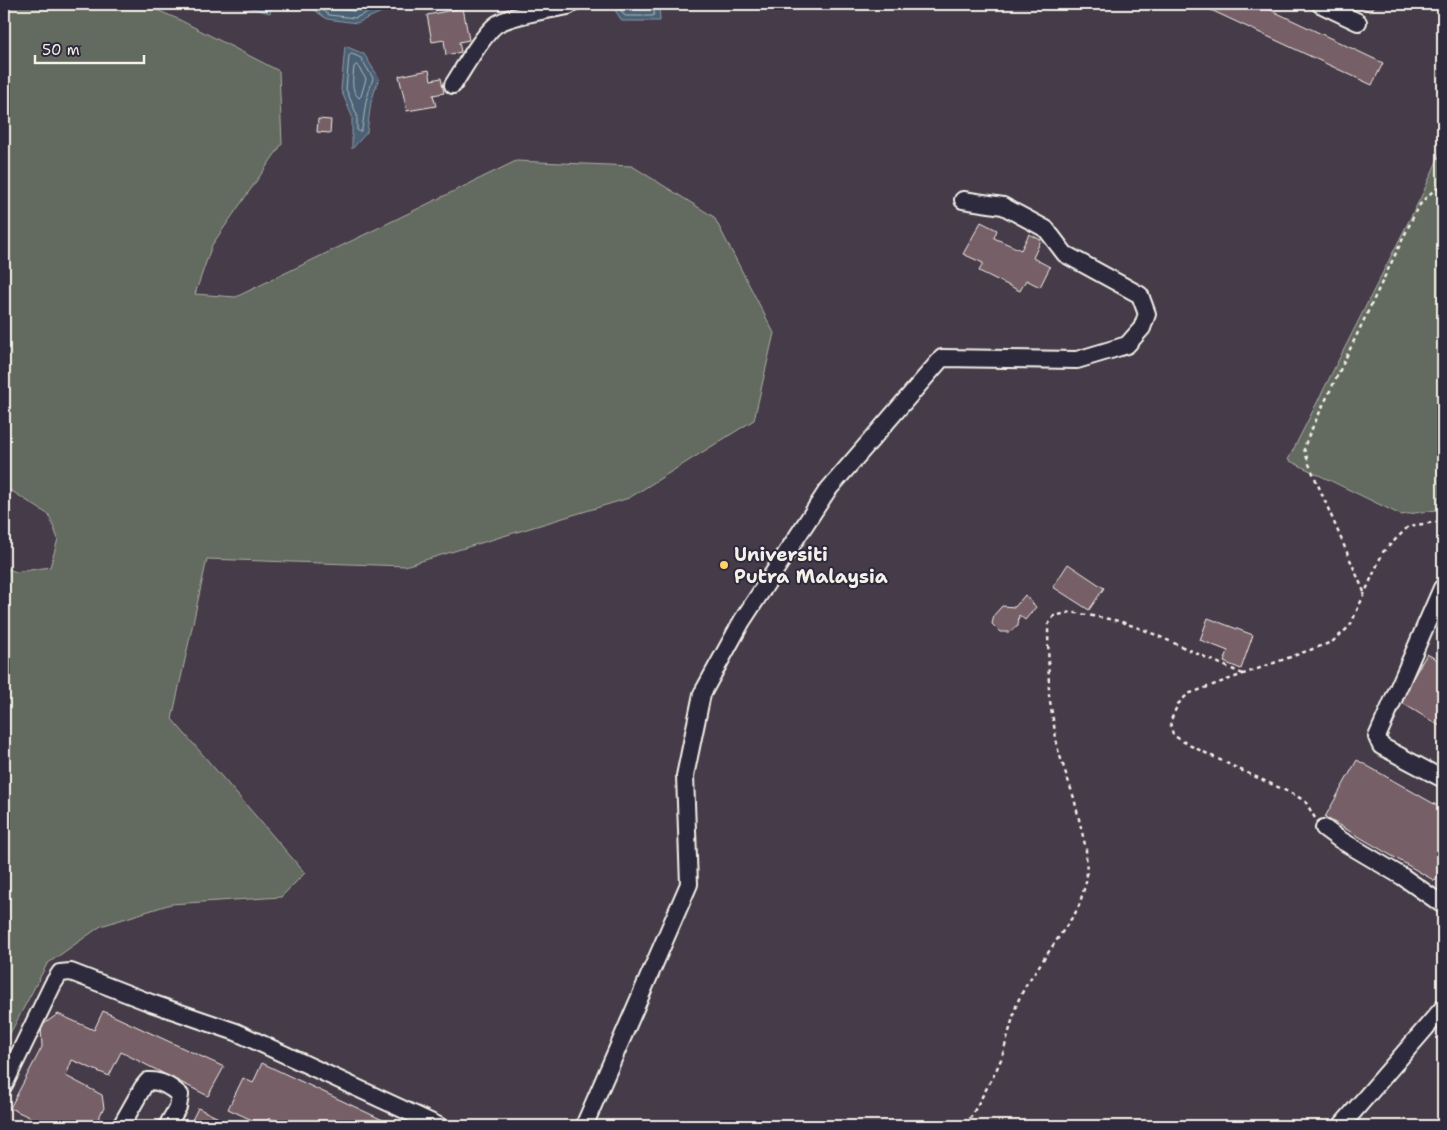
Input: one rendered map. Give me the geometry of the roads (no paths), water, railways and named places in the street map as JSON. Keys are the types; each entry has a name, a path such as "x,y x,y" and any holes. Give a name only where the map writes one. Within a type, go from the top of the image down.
{"street":[{"path":"452,85 482,40 498,23 570,4"},
{"path":"1320,4 1358,22"},
{"path":"584,1126 689,884 685,776 702,694 742,620 827,491 942,358 1077,360 1127,345 1142,328 1147,314 1140,295 1065,254 1046,229 1003,206 963,200"},
{"path":"1442,588 1378,737 1381,746 1443,779"},
{"path":"1324,828 1403,877 1443,905"},
{"path":"4,1085 53,984 60,973 71,972 150,1003 236,1032 439,1126"},
{"path":"1341,1126 1443,1008"},
{"path":"121,1126 148,1080 156,1080 172,1088 180,1095 178,1107 167,1126"}],"water":[{"path":"235,4 273,4 270,13"},
{"path":"306,4 399,4 357,23 327,19"},
{"path":"611,4 659,4 660,21 622,21"},
{"path":"345,46 364,54 379,78 371,102 367,132 352,149 352,116 341,90"}],"place":[{"name":"Universiti Putra Malaysia","path":"724,565"}]}
